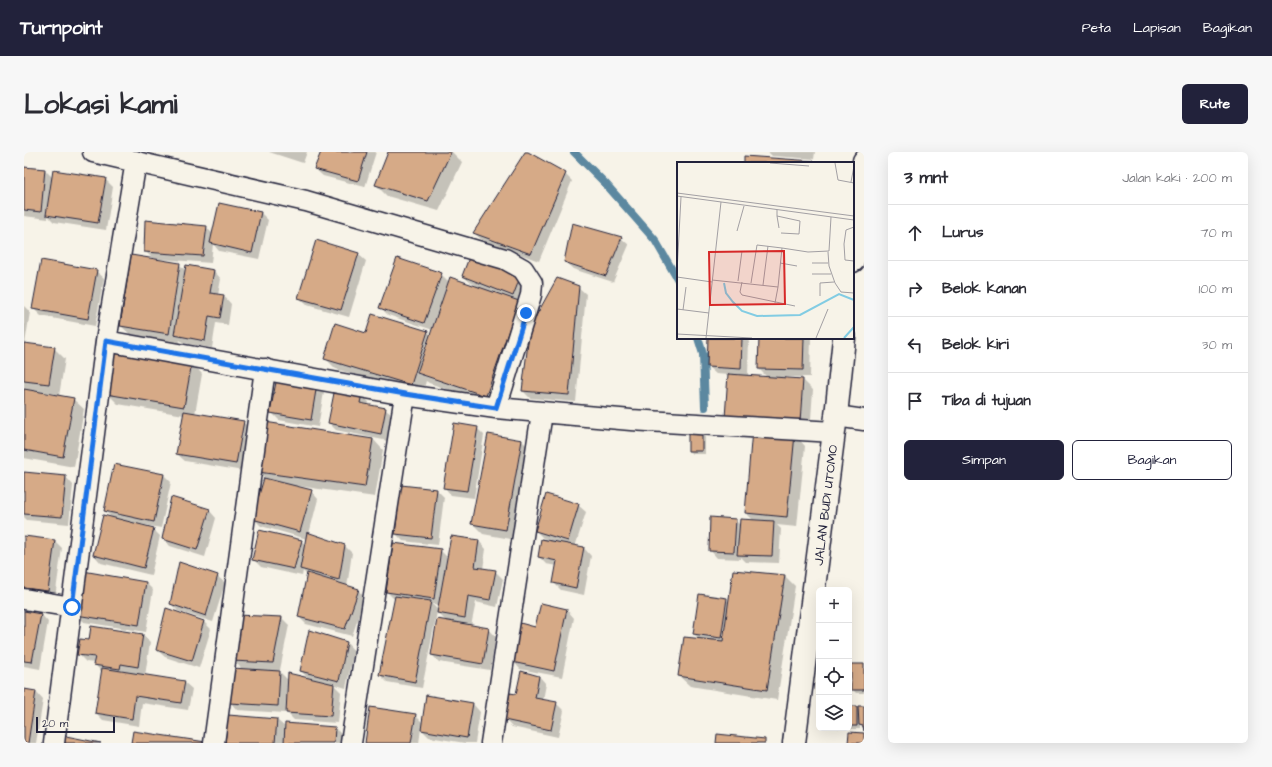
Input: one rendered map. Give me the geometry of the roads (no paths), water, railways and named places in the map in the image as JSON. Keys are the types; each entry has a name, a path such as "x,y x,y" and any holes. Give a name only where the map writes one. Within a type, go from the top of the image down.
{"street":[{"path":"93,152 306,201 505,259 523,269 532,283 531,295 496,408"},
{"path":"54,743 106,341 136,161"},
{"path":"854,252 864,161"},
{"name":"JALAN BUDI UTOMO","path":"794,743 835,424 844,339"},
{"path":"106,341 405,394 496,408 542,413 632,420 835,424 864,420"},
{"path":"214,743 265,369"},
{"path":"351,743 405,394"},
{"path":"491,743 542,413"},
{"path":"24,599 72,607"}],"waterway":[{"path":"574,152 605,183 655,240 677,278"},
{"path":"698,339 703,354 705,407"}]}
